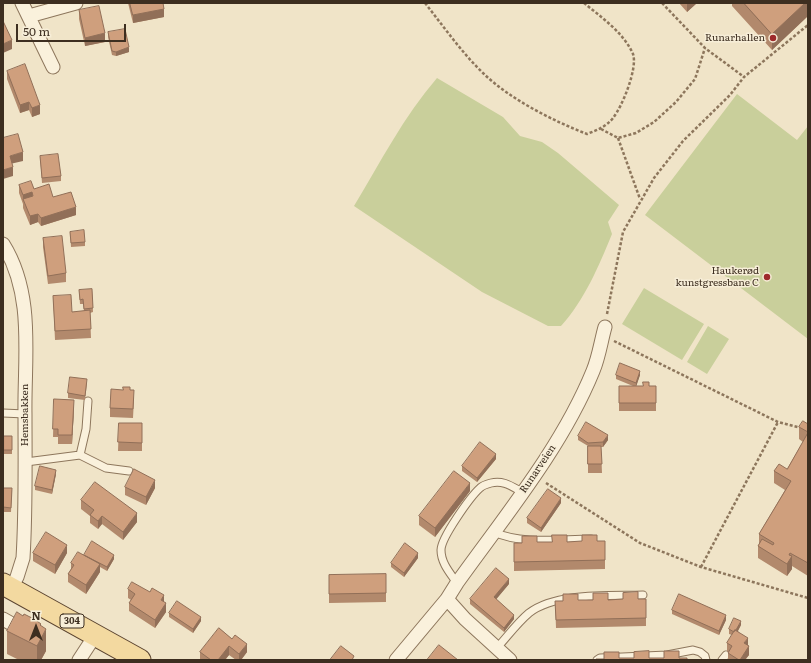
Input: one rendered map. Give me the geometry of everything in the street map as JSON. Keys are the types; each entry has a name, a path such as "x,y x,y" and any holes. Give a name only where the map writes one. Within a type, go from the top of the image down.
{"main road":[{"name":"304","path":"7,586 96,634 140,660"}],"street":[{"path":"22,3 53,67"},
{"path":"29,16 76,3"},
{"name":"Hemsbakken","path":"3,244 17,276 25,312 26,462 23,558 17,577 7,586"},
{"name":"Runarveien","path":"396,660 447,599 561,434 578,405 594,369 604,331"},
{"path":"447,599 496,649 510,660"},
{"path":"3,619 33,635"},
{"path":"79,660 96,634"}],"lane":[{"path":"80,455 86,429 88,401"},
{"path":"3,413 25,414"},
{"path":"26,462 80,455 106,468 129,471"},
{"path":"457,583 441,557 441,548 443,539 460,514 480,488 489,483 507,483 522,492"},
{"path":"494,532 502,536 534,539 596,539"},
{"path":"496,649 529,613 540,606 553,602 583,597 642,595"},
{"path":"598,660 600,658 667,655 693,650 700,652 705,656 706,660"}],"path":[{"path":"425,3 484,74 507,92 566,126 587,134 601,129 613,118 629,86 633,70 633,56 626,44 610,25 584,3"},
{"path":"662,3 705,48 744,77"},
{"path":"806,428 796,428 778,422 604,331 623,232 640,200 683,142 730,95 744,77 768,56 808,26"},
{"path":"618,138 636,133 654,122 676,102 695,79 705,48"},
{"path":"601,129 618,138 640,200"},
{"path":"701,567 778,422"},
{"path":"533,475 640,543 701,567 808,598"}],"green space":[{"path":"437,78 503,117 520,136 542,142 558,153 619,205 608,222 612,234 596,271 577,306 561,326 548,326 482,292 354,206 403,124"},
{"name":"Haukerød kunstgressbane C","path":"737,94 797,140 808,126 808,339 645,215"},
{"path":"644,288 704,324 682,360 622,324"},
{"path":"708,326 729,339 707,374 687,362"}],"building":[{"path":"130,3 163,3 164,9 133,15"},
{"path":"744,3 805,3 772,34"},
{"path":"99,6 105,33 85,38 79,10"},
{"path":"3,21 12,40 3,44"},
{"path":"125,29 129,47 116,52 112,51 108,32"},
{"path":"25,64 40,105 32,108 29,102 20,105 7,71"},
{"path":"18,134 23,152 10,156 13,167 3,170 3,138"},
{"path":"58,154 61,176 42,178 40,156"},
{"path":"31,181 34,189 49,184 53,197 71,192 76,207 41,218 38,214 30,216 23,199 33,196 32,192 23,195 19,185"},
{"path":"84,230 85,242 71,243 70,232"},
{"path":"62,236 66,273 48,276 43,238"},
{"path":"92,289 93,308 84,309 83,299 80,300 79,290"},
{"path":"71,295 72,312 90,310 91,329 55,331 53,296"},
{"path":"620,363 640,371 636,383 616,375"},
{"path":"70,377 87,379 85,396 68,393"},
{"path":"643,382 649,382 649,386 656,386 656,403 619,403 619,386 643,386"},
{"path":"123,387 130,387 130,390 134,390 133,409 110,408 111,389 123,390"},
{"path":"54,399 74,400 72,435 58,435 58,429 53,429"},
{"path":"803,421 808,424 808,432 799,427"},
{"path":"586,422 608,435 603,442 588,443 578,436"},
{"path":"119,423 142,423 142,443 118,442"},
{"path":"808,433 808,563 790,553 789,555 792,556 787,564 758,546 762,539 773,545 774,543 759,534 791,481 774,471 779,464 787,469"},
{"path":"4,436 12,436 12,450 4,450"},
{"path":"480,442 496,454 477,478 462,466"},
{"path":"588,446 601,446 602,464 588,464"},
{"path":"40,466 56,470 52,490 35,486"},
{"path":"134,469 155,480 146,497 125,487"},
{"path":"454,471 470,483 435,528 419,516"},
{"path":"95,482 137,513 123,532 102,516 98,521 90,515 94,510 81,500"},
{"path":"3,488 12,488 11,508 3,507"},
{"path":"548,489 561,498 541,528 527,518"},
{"path":"46,532 67,545 55,565 33,553"},
{"path":"552,535 567,535 567,542 582,541 582,535 597,535 597,541 605,541 605,560 514,562 514,543 522,543 522,536 537,536 537,542 552,542"},
{"path":"92,541 114,555 107,567 84,555"},
{"path":"405,543 418,553 404,573 391,563"},
{"path":"78,552 100,564 86,585 68,574 74,565 71,563"},
{"path":"496,568 509,579 494,597 514,615 504,628 470,599"},
{"path":"386,574 386,593 329,594 329,575"},
{"path":"132,582 150,592 152,588 164,595 161,600 166,603 155,620 129,603 135,594 128,589"},
{"path":"638,592 638,599 646,599 646,618 556,620 555,601 563,601 563,594 578,594 578,600 593,600 593,593 608,593 608,600 623,599 623,593"},
{"path":"679,594 726,615 719,631 672,610"},
{"path":"177,601 201,617 193,629 169,613"},
{"path":"17,612 23,616 24,614 32,618 33,616 38,619 37,621 41,624 40,625 46,629 37,646 7,631"},
{"path":"734,618 741,621 734,632 729,629"},
{"path":"219,628 232,639 235,635 247,644 239,654 229,646 218,660 211,660 200,652"},
{"path":"735,630 748,638 744,643 749,646 740,660 728,653 732,646 727,643"},
{"path":"439,645 458,660 427,660"},
{"path":"341,646 354,656 352,660 330,660"},
{"path":"649,651 649,658 664,658 664,651 679,651 679,658 687,658 687,660 596,660 604,659 604,652 619,652 619,658 634,658 634,652"}],"place":[{"name":"Runarhallen","path":"773,38"},
{"name":"Haukerød kunstgressbane C","path":"767,277"}]}
